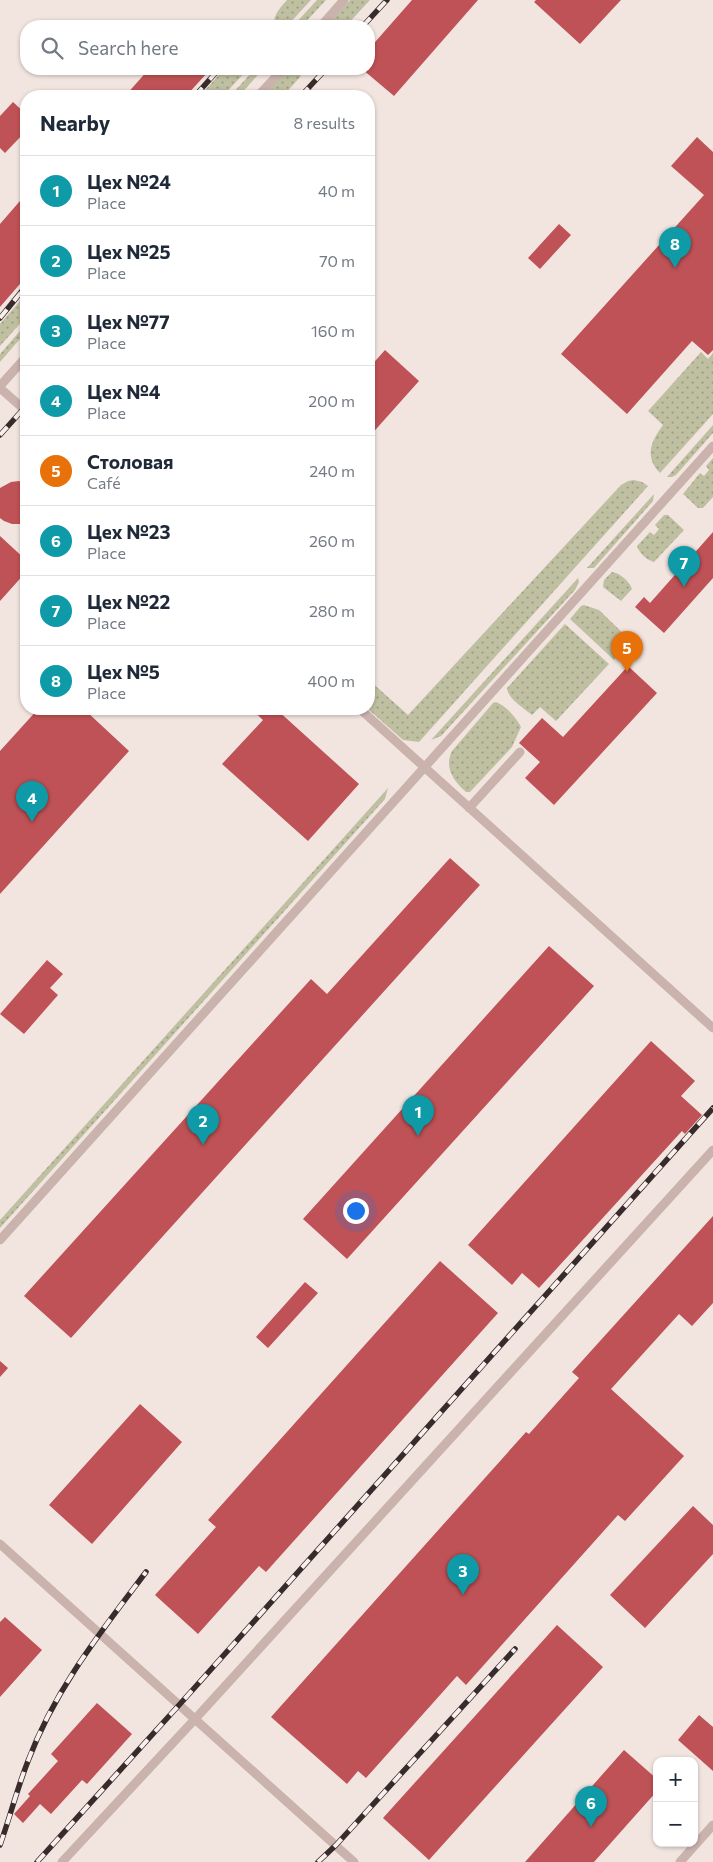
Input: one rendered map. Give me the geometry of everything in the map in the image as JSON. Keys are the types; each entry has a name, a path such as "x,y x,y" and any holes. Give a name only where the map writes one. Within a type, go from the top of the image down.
{"lane":[{"path":"326,20 344,0"},
{"path":"264,90 277,75"},
{"path":"20,364 0,387 20,405"},
{"path":"0,1240 713,446"},
{"path":"367,715 713,1028"},
{"path":"469,808 520,752"},
{"path":"62,1862 196,1718 713,1150"},
{"path":"0,1544 196,1718 354,1862"},
{"path":"680,1862 713,1825"}],"green space":[{"path":"287,0 311,0 293,20 275,20"},
{"path":"317,0 326,0 308,20 299,20"},
{"path":"350,0 370,0 352,20 332,20"},
{"path":"219,75 242,75 229,90 205,90"},
{"path":"249,75 258,75 244,90 236,90"},
{"path":"283,75 301,76 288,90 269,90"},
{"path":"20,301 20,324 0,346 0,324"},
{"path":"20,331 20,339 0,362 0,354"},
{"path":"701,352 708,359 713,353 713,414 660,473 652,461 651,449 655,437 663,425 648,411"},
{"path":"713,425 713,433 676,475 667,477"},
{"path":"713,458 713,497 703,508 698,508 683,494 700,473 704,476 709,470 706,466"},
{"path":"628,481 642,482 648,486 419,742 403,740 375,715 375,685 408,715 621,485"},
{"path":"654,494 653,501 594,568 587,568"},
{"path":"664,515 668,515 684,530 654,562 644,556 637,546 650,532 654,535 659,529 655,525"},
{"path":"612,572 624,578 632,589 621,601 603,587 604,580"},
{"path":"578,578 579,582 575,590 441,736 431,740"},
{"path":"584,605 599,610 630,640 614,660 570,619"},
{"path":"565,624 609,664 556,721 540,707 532,715 513,700 507,688"},
{"path":"496,702 510,712 521,727 512,747 470,792 466,792 457,783 449,768 452,751 493,703"},
{"path":"388,788 385,799 0,1228 0,1220"}],"building":[{"path":"412,0 478,0 394,96 369,75 375,75 375,42"},
{"path":"536,0 621,0 580,44 534,2"},
{"path":"144,75 205,75 192,90 130,90"},
{"path":"13,102 20,108 20,137 5,153 0,148 0,116"},
{"path":"697,137 713,152 713,350 708,355 692,341 627,414 561,354 704,195 671,166"},
{"path":"20,201 20,284 0,307 0,224"},
{"path":"559,224 571,235 540,269 528,258"},
{"path":"385,350 419,381 375,430 375,361"},
{"path":"20,481 20,524 12,524 0,518 0,488 11,482"},
{"path":"713,532 713,578 664,633 635,607 644,597 650,603 681,568 674,561 683,551 690,558"},
{"path":"0,536 20,554 20,579 0,601"},
{"path":"628,666 657,693 554,805 525,778 540,762 519,743 542,718 563,737"},
{"path":"33,715 90,715 129,751 0,894 0,751"},
{"path":"258,715 283,715 359,784 308,841 222,764 263,720"},
{"path":"450,858 480,885 71,1338 24,1296 311,979 327,994"},
{"path":"549,946 594,986 347,1259 303,1219"},
{"path":"47,960 63,974 50,988 58,995 24,1034 0,1014"},
{"path":"651,1041 695,1081 681,1096 702,1115 685,1134 682,1131 539,1288 522,1273 512,1285 468,1245"},
{"path":"713,1216 713,1303 692,1326 679,1314 611,1389 684,1456 625,1521 618,1515 466,1685 457,1676 366,1778 358,1771 347,1784 271,1717 526,1432 529,1434 579,1378 572,1372"},
{"path":"440,1261 498,1313 266,1572 259,1566 198,1634 155,1595 216,1527 208,1520"},
{"path":"305,1282 318,1293 268,1348 256,1337"},
{"path":"0,1361 8,1368 0,1377"},
{"path":"140,1404 182,1442 92,1544 49,1505"},
{"path":"693,1506 713,1525 713,1554 645,1628 610,1595"},
{"path":"5,1617 42,1650 0,1697 0,1622"},
{"path":"557,1625 603,1667 429,1860 383,1818"},
{"path":"97,1703 132,1734 87,1784 82,1780 51,1814 40,1804 23,1823 14,1814 30,1796 28,1794 58,1761 51,1754"},
{"path":"699,1715 713,1727 713,1771 698,1757 678,1740"},
{"path":"624,1750 653,1775 653,1796 594,1862 525,1862"}],"railway":[{"path":"369,20 387,0"},
{"path":"200,90 214,75"},
{"path":"307,90 320,75"},
{"path":"0,318 20,293"},
{"path":"0,435 20,413"},
{"path":"37,1862 713,1108"},
{"path":"0,1845 20,1782 51,1710 80,1662 146,1572"},
{"path":"318,1862 336,1845 515,1649"}],"place":[{"name":"Цех №5","path":"675,268"},
{"name":"Цех №22","path":"684,587"},
{"name":"Столовая","path":"627,672"},
{"name":"Цех №4","path":"32,822"},
{"name":"Цех №24","path":"418,1136"},
{"name":"Цех №25","path":"203,1145"},
{"name":"Цех №77","path":"463,1595"},
{"name":"Цех №23","path":"591,1827"}]}
